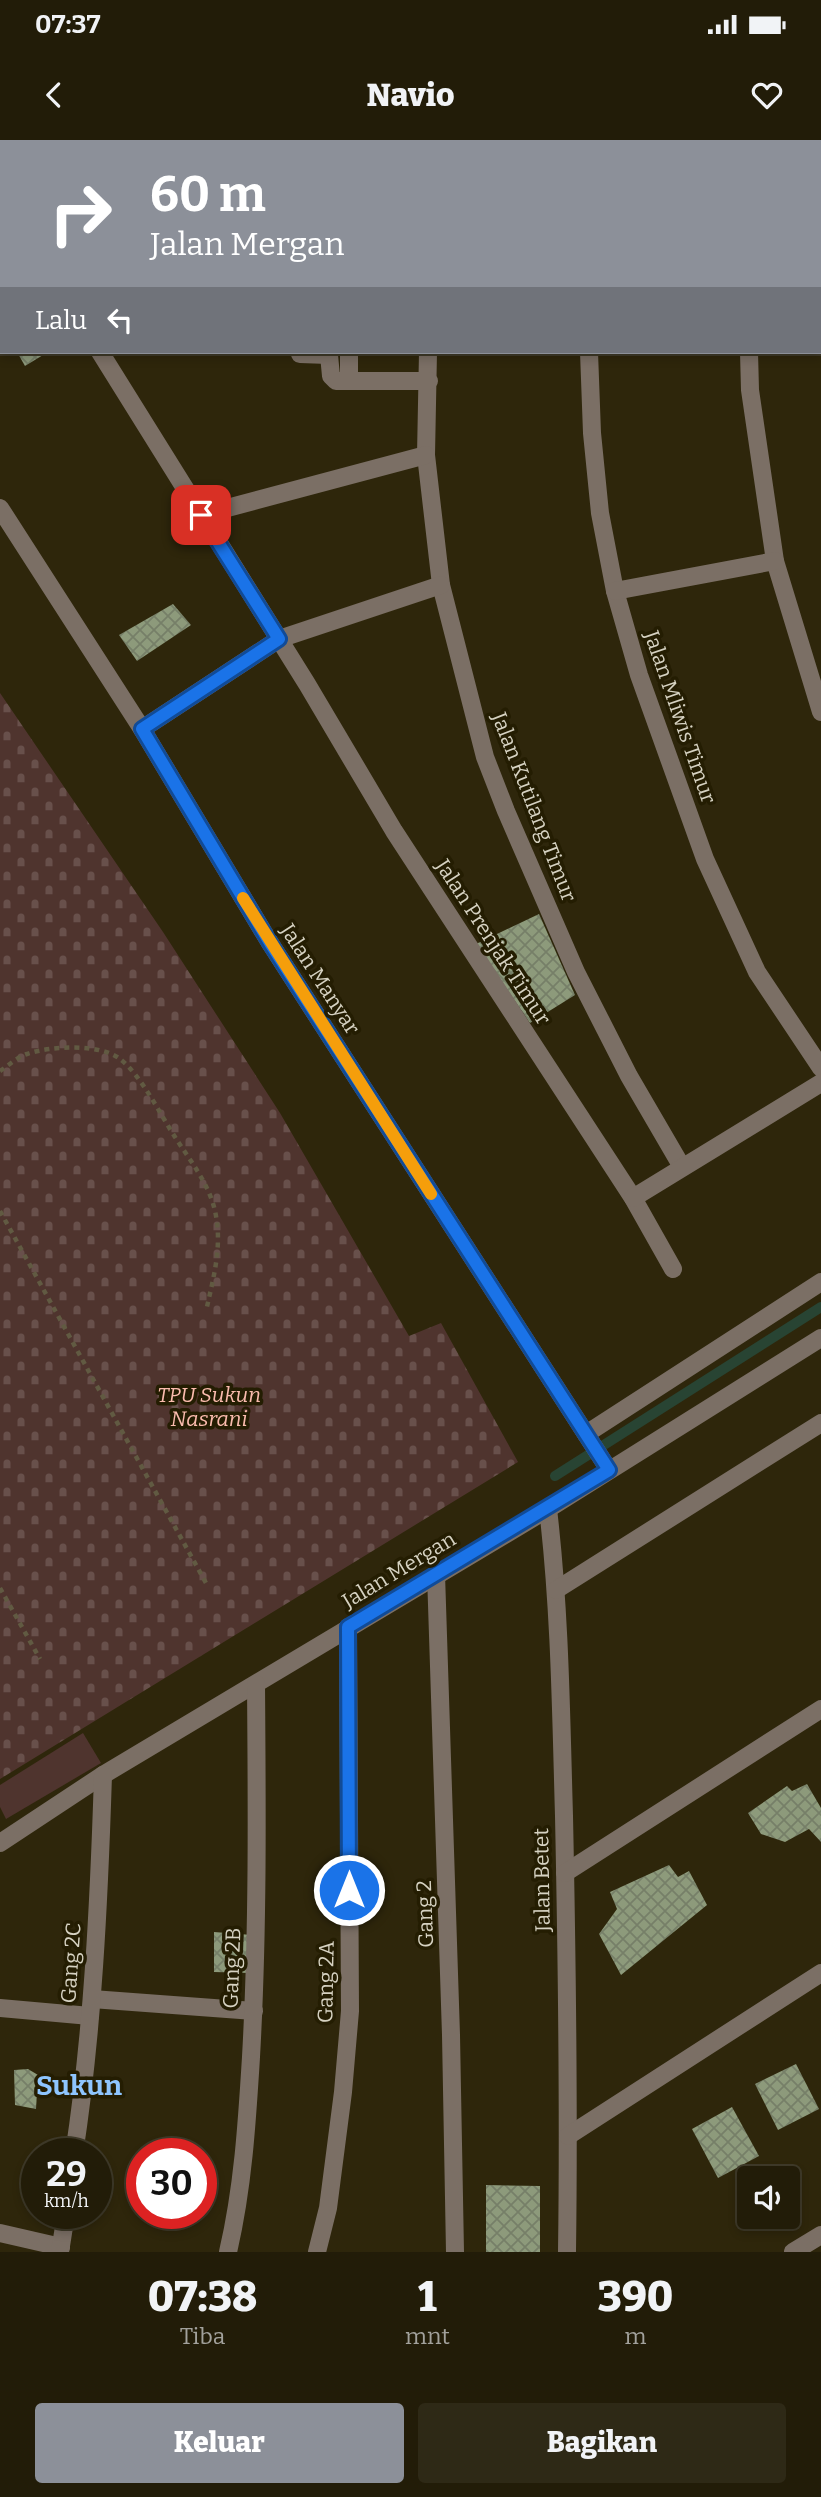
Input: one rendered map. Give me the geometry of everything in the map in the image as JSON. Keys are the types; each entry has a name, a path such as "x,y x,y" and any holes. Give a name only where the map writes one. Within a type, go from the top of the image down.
{"street":[{"name":"Jalan Prenjak Timur","path":"101,354 279,639 394,831 633,1198 673,1269"},
{"path":"300,354 329,355 333,380 429,381"},
{"path":"349,354 349,381"},
{"name":"Jalan Kutilang Timur","path":"428,354 426,455 441,585 485,757 576,972 629,1076 682,1167"},
{"name":"Jalan Mliwis Timur","path":"589,354 592,433 600,513 615,591 639,675 705,859 757,972 821,1068"},
{"path":"749,354 750,390 775,561 821,712"},
{"path":"201,515 426,455"},
{"name":"Jalan Manyar","path":"0,508 142,729 270,943 598,1452"},
{"path":"615,591 775,561"},
{"path":"142,729 279,639 441,585"},
{"path":"633,1198 821,1083"},
{"path":"598,1452 821,1282"},
{"name":"Jalan Mergan","path":"0,1843 103,1775 548,1508 598,1452 821,1338"},
{"path":"556,1590 821,1423"},
{"name":"Jalan Betet","path":"548,1508 556,1590 565,1873 569,2136 567,2252"},
{"name":"Gang 2","path":"436,1574 455,2252"},
{"name":"Gang 2A","path":"317,2252 328,2208 350,2011 348,1627"},
{"name":"Gang 2B","path":"228,2252 237,2214 247,2124 254,2011 258,1853 256,1684"},
{"path":"565,1873 821,1709"},
{"name":"Gang 2C","path":"76,2138 91,2007 103,1775"},
{"path":"569,2136 821,1973"},
{"path":"0,2008 254,2011"},
{"path":"0,2233 61,2249 64,2229"},
{"path":"793,2252 821,2235"}],"path":[{"path":"0,1071 25,1054 64,1048 93,1048 119,1058 137,1078 210,1192 219,1236 216,1266 206,1311"},
{"path":"0,1211 206,1583"},
{"path":"0,1588 40,1659"}],"green space":[{"name":"TPU Sukun Nasrani","path":"0,693 163,932 280,1113 409,1336 441,1323 518,1462 0,1779"},
{"path":"83,1733 101,1763 6,1819 0,1807 0,1785"}],"building":[{"path":"18,354 45,354 25,366"},
{"path":"173,604 191,625 137,661 119,635"},
{"path":"539,914 575,995 530,1023 476,944"},
{"path":"807,1784 821,1808 821,1842 809,1829 785,1842 761,1834 748,1813 787,1786 792,1791"},
{"path":"669,1865 678,1877 689,1871 707,1905 621,1975 599,1934 617,1909 610,1892"},
{"path":"214,1932 252,1935 251,1973 214,1972"},
{"path":"796,2064 819,2109 778,2130 755,2084"},
{"path":"28,2069 38,2075 36,2109 15,2105 14,2070"},
{"path":"732,2107 759,2156 718,2178 692,2129"},
{"path":"486,2185 540,2186 540,2252 486,2252"}],"waterway":[{"path":"555,1476 821,1307"}],"slow traffic":[{"path":"243,898 431,1194"}],"district":[{"name":"Sukun","path":"79,2085"}],"route":[{"path":"201,515 279,639 142,729 270,943 609,1470 348,1627 349,1890"}]}
